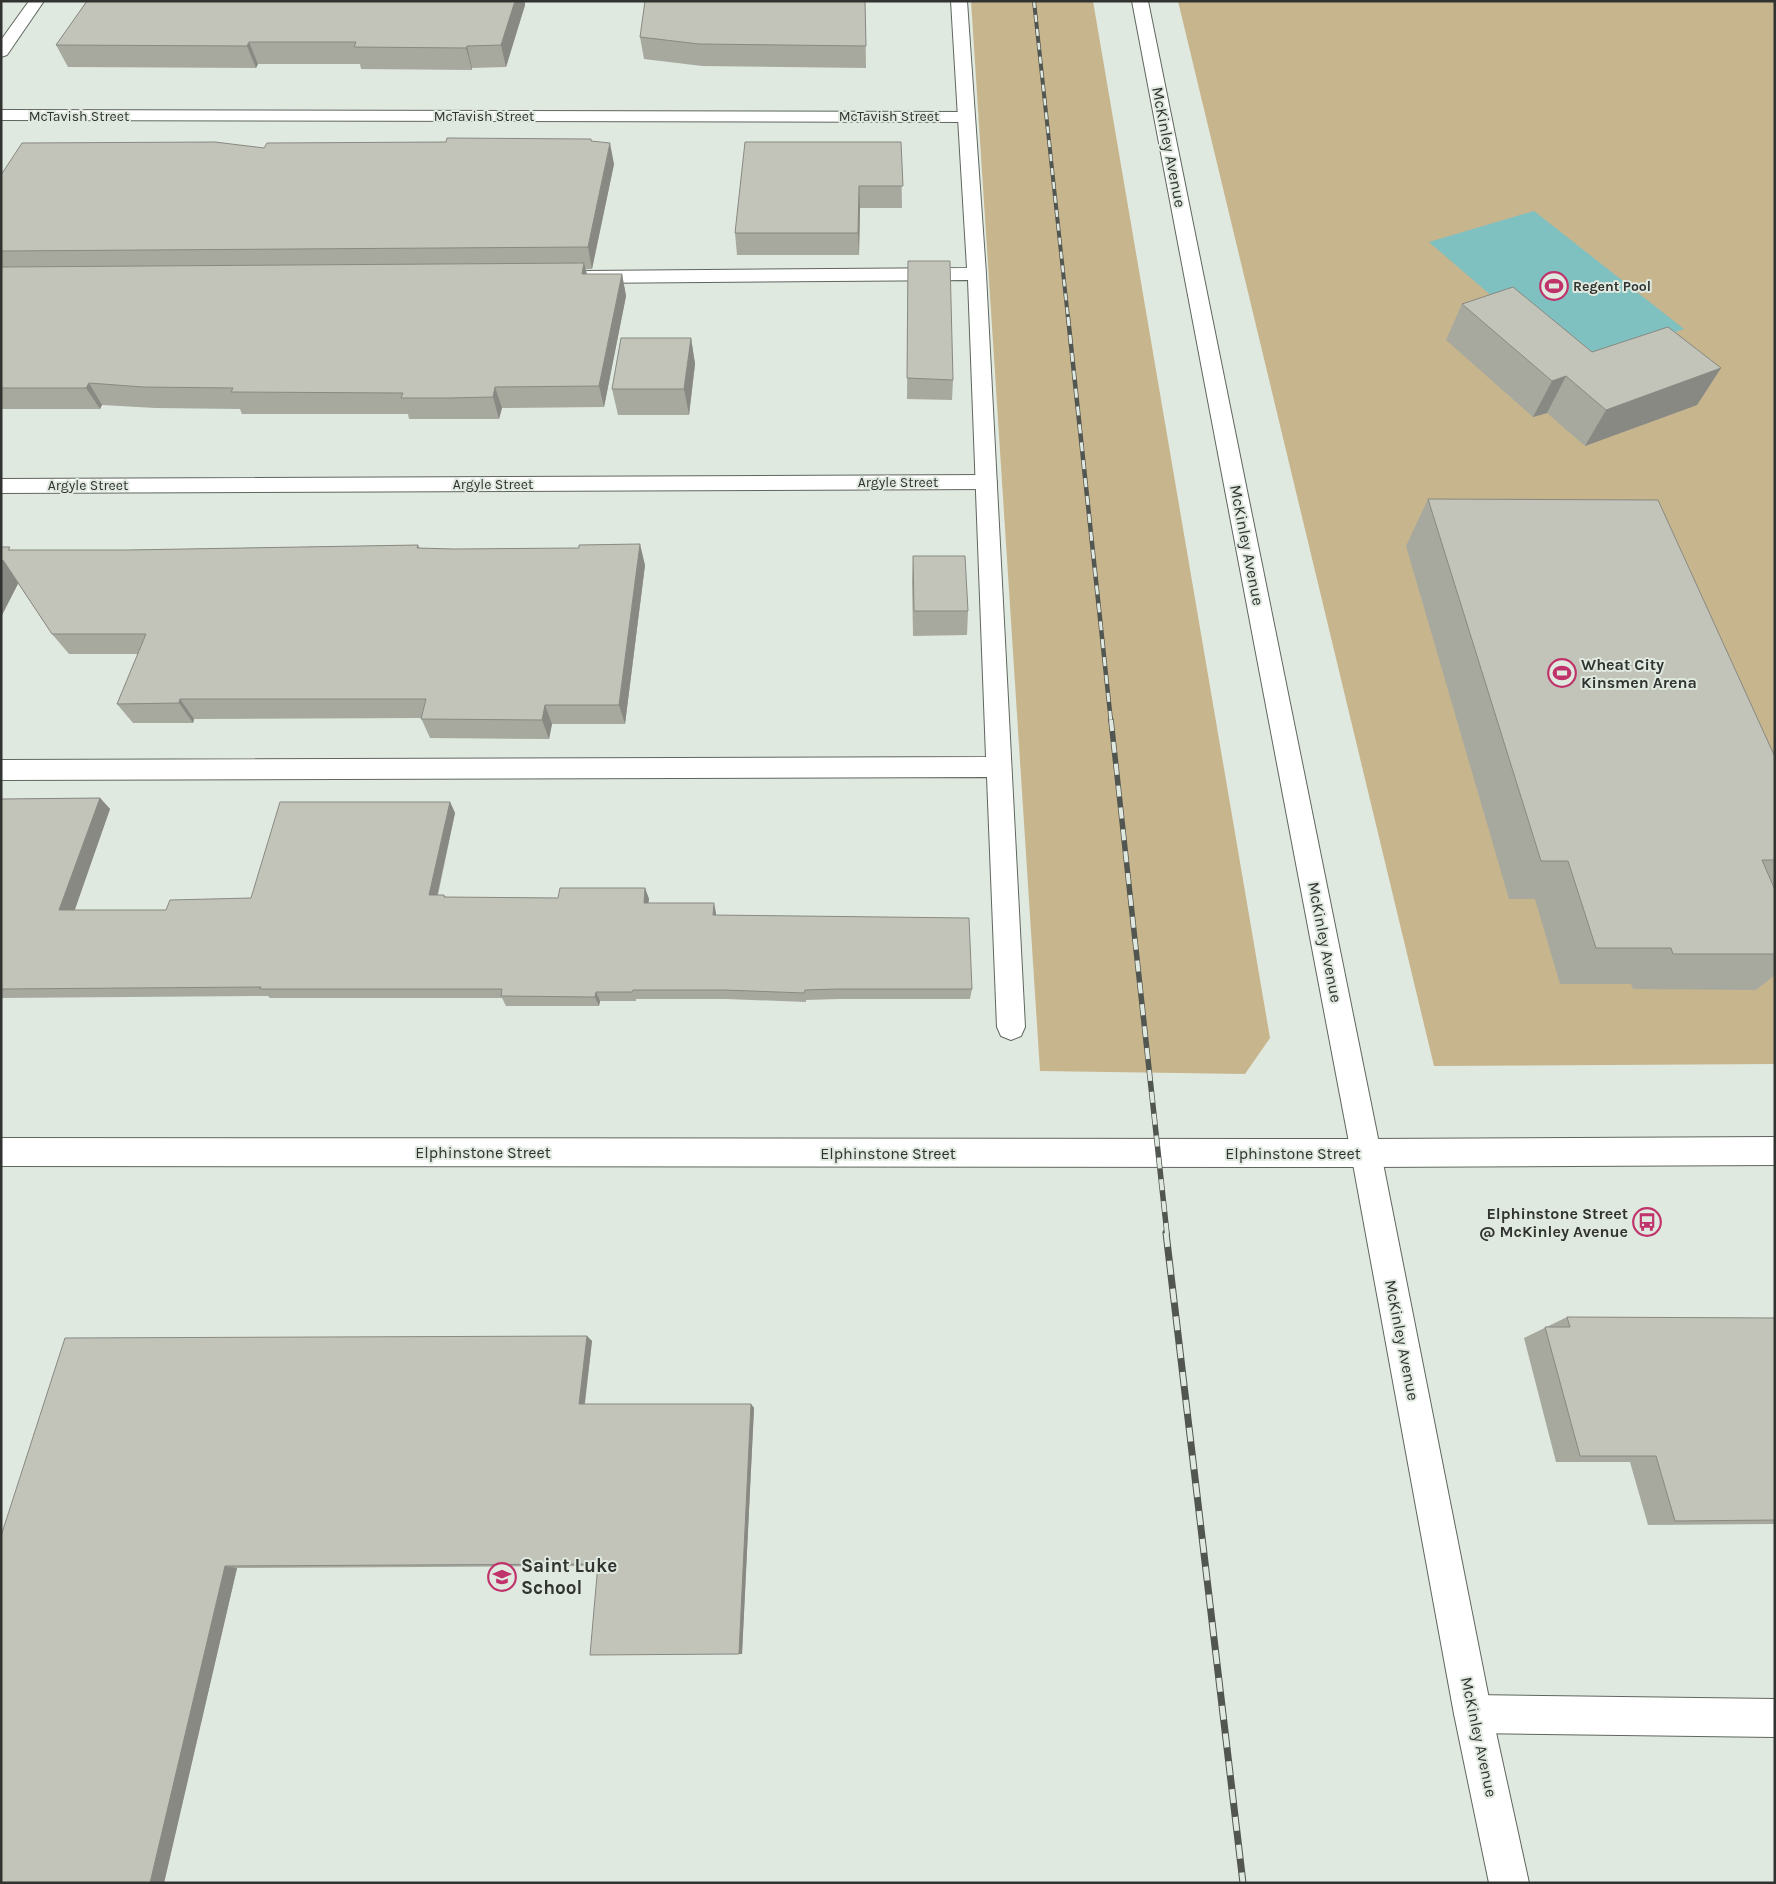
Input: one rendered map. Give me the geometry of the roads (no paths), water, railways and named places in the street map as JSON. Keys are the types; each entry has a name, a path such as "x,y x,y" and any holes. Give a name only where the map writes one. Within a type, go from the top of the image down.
{"street":[{"path":"1,52 37,1"},
{"path":"958,1 977,274 1011,1027"},
{"name":"McKinley Avenue","path":"1140,1 1366,1153 1473,1714 1509,1883"},
{"name":"McTavish Street","path":"1,116 966,117"},
{"path":"569,277 977,274"},
{"name":"Argyle Street","path":"1,486 986,482"},
{"path":"1,770 1000,767"},
{"name":"Elphinstone Street","path":"1,1152 1366,1153 1775,1150"},
{"path":"1473,1714 1775,1718"}],"water":[{"name":"Regent Pool","path":"1534,211 1684,329 1573,366 1429,242"}],"railway":[{"path":"1034,1 1068,318"},
{"path":"1068,317 1111,722"},
{"path":"1111,720 1167,1234"},
{"path":"1166,1233 1243,1883"}],"place":[{"name":"Regent Pool","path":"1554,286"},
{"name":"Wheat City Kinsmen Arena","path":"1562,673"},
{"name":"Elphinstone Street @ McKinley Avenue","path":"1647,1222"},
{"name":"Saint Luke School","path":"502,1577"}]}
